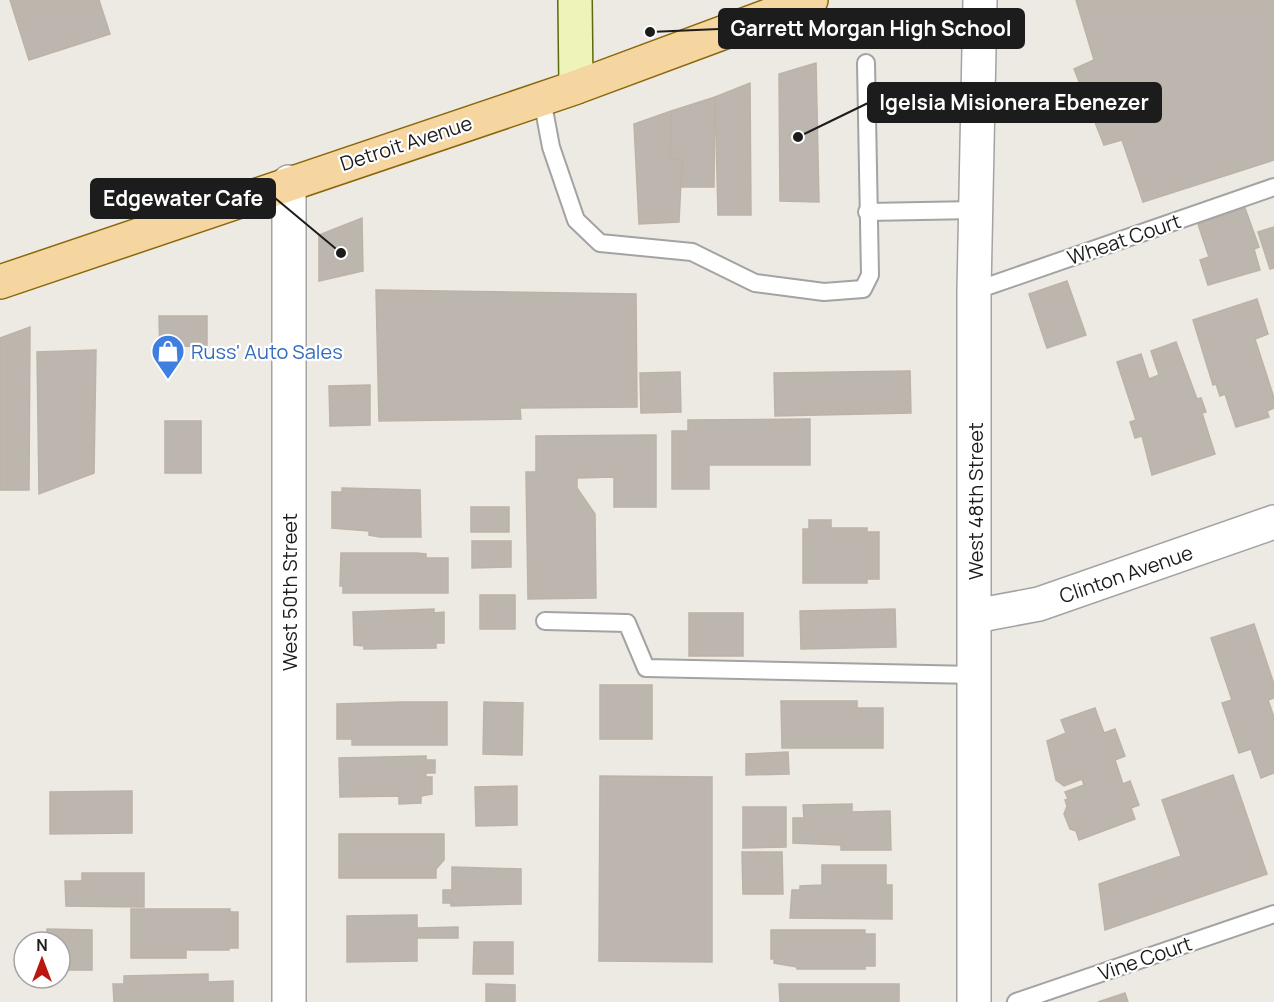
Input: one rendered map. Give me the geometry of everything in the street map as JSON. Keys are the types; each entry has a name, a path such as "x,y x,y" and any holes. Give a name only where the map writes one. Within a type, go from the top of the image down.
{"main road":[{"name":"Detroit Avenue","path":"0,282 542,99 811,0"}],"street":[{"path":"575,0 576,87"},
{"name":"West 48th Street","path":"974,1002 974,291 980,0"},
{"name":"West 50th Street","path":"289,183 289,1002"},
{"name":"Clinton Avenue","path":"975,616 1039,604 1274,522"}],"lane":[{"path":"542,99 551,147 576,220 600,243 692,252 755,283 824,292 863,289 870,275 867,212 866,63"},
{"name":"Wheat Court","path":"974,291 1274,187"},
{"path":"867,212 976,210"},
{"path":"545,621 627,623 646,668 975,675"},
{"name":"Vine Court","path":"1017,1002 1274,914"}],"building":[{"path":"10,0 99,0 110,34 29,60"},
{"path":"1076,0 1274,0 1274,160 1143,202 1122,140 1104,145 1074,69 1094,60"},
{"path":"816,63 819,202 780,201 779,74"},
{"path":"750,83 751,215 718,215 715,97"},
{"path":"715,97 714,187 681,187 682,160 670,159 671,111"},
{"path":"671,111 670,159 682,160 679,222 639,224 634,124"},
{"path":"1245,208 1259,247 1254,249 1260,270 1208,285 1200,260 1209,257 1198,224"},
{"path":"362,218 363,271 319,281 319,235"},
{"path":"1274,227 1274,268 1270,269 1258,232"},
{"path":"1067,281 1086,335 1047,348 1029,294"},
{"path":"376,290 636,294 637,407 520,408 521,419 379,421"},
{"path":"1257,299 1268,334 1255,339 1274,398 1274,408 1267,411 1269,417 1236,427 1225,394 1220,396 1216,384 1213,385 1193,320"},
{"path":"159,316 207,316 207,347 181,346 181,362 160,362"},
{"path":"30,327 29,490 0,490 0,338"},
{"path":"1176,342 1197,399 1201,398 1206,412 1202,413 1215,454 1152,475 1142,436 1135,438 1130,422 1136,420 1117,362 1141,354 1149,379 1159,375 1151,351"},
{"path":"96,350 94,473 39,494 37,352"},
{"path":"910,371 911,413 775,416 774,373"},
{"path":"680,372 681,412 641,413 640,373"},
{"path":"370,385 370,425 330,426 329,386"},
{"path":"810,419 810,465 709,465 709,489 672,489 672,431 688,431 688,420"},
{"path":"165,421 201,421 201,473 165,473"},
{"path":"656,435 656,507 614,507 614,477 577,478 577,488 595,514 596,598 528,599 526,472 536,472 536,436"},
{"path":"342,488 420,490 421,537 380,537 369,535 369,531 332,528 332,492 342,492"},
{"path":"471,507 509,507 509,532 471,532"},
{"path":"809,520 831,520 831,528 867,528 867,532 879,532 879,579 867,579 867,583 803,583 803,529 809,529"},
{"path":"472,541 511,541 511,567 472,568"},
{"path":"341,553 416,553 426,554 426,558 448,558 448,593 343,593 343,586 340,586"},
{"path":"480,595 515,595 515,629 480,629"},
{"path":"434,609 434,613 444,612 444,643 436,643 436,648 364,649 364,646 354,645 353,612"},
{"path":"895,609 896,647 801,649 800,611"},
{"path":"689,613 743,613 743,656 689,656"},
{"path":"1254,624 1274,684 1274,698 1268,700 1274,717 1274,773 1261,778 1251,749 1239,753 1222,703 1232,700 1211,638"},
{"path":"600,685 652,685 652,739 600,739"},
{"path":"781,701 857,701 857,708 883,708 883,748 782,748"},
{"path":"447,702 447,745 352,745 352,739 337,739 337,704"},
{"path":"484,702 523,703 522,755 483,754"},
{"path":"1095,708 1104,733 1115,729 1125,756 1115,760 1123,784 1130,781 1139,805 1131,808 1135,819 1079,840 1076,831 1070,829 1064,814 1067,806 1065,800 1068,799 1065,792 1084,785 1082,779 1064,786 1056,780 1047,741 1066,733 1061,720"},
{"path":"788,752 789,774 746,775 746,754"},
{"path":"426,756 426,760 435,760 435,773 426,773 426,777 432,777 432,794 421,796 421,803 399,804 399,796 340,797 339,758"},
{"path":"1233,775 1267,874 1105,930 1099,884 1181,856 1162,800"},
{"path":"600,776 712,777 712,962 599,961"},
{"path":"517,786 517,825 476,826 475,787"},
{"path":"132,791 132,833 50,834 50,792"},
{"path":"852,804 852,812 890,811 891,850 841,850 841,845 793,843 793,818 804,818 803,805"},
{"path":"743,807 786,807 786,847 743,848"},
{"path":"339,834 444,834 444,860 436,869 436,878 339,878"},
{"path":"742,852 782,852 783,894 743,894"},
{"path":"822,865 886,865 886,885 892,885 892,919 790,918 792,890 800,890 800,886 822,885"},
{"path":"452,867 521,869 521,904 451,906 451,903 443,903 443,890 452,890"},
{"path":"82,873 144,873 144,907 66,906 65,881 82,881"},
{"path":"131,909 230,909 230,912 238,912 238,948 186,950 186,958 131,958"},
{"path":"417,915 417,928 458,927 458,938 417,938 417,961 347,962 347,916"},
{"path":"47,929 92,930 92,970 72,970 72,930"},
{"path":"771,930 865,930 865,934 875,934 875,966 865,966 865,969 797,969 797,967 774,963 774,959 771,959"},
{"path":"474,942 513,942 513,974 473,974"},
{"path":"208,974 208,982 233,981 233,1002 114,1002 113,984 124,984 124,976"},
{"path":"486,984 515,985 515,1002 486,1002"},
{"path":"779,984 899,984 899,1002 780,1002"},
{"path":"1125,993 1128,1002 1098,1002"}],"place":[{"name":"Garrett Morgan High School","path":"650,32"},
{"name":"Igelsia Misionera Ebenezer","path":"798,137"},
{"name":"Edgewater Cafe","path":"341,253"},
{"name":"Russ' Auto Sales","path":"168,380"}]}
